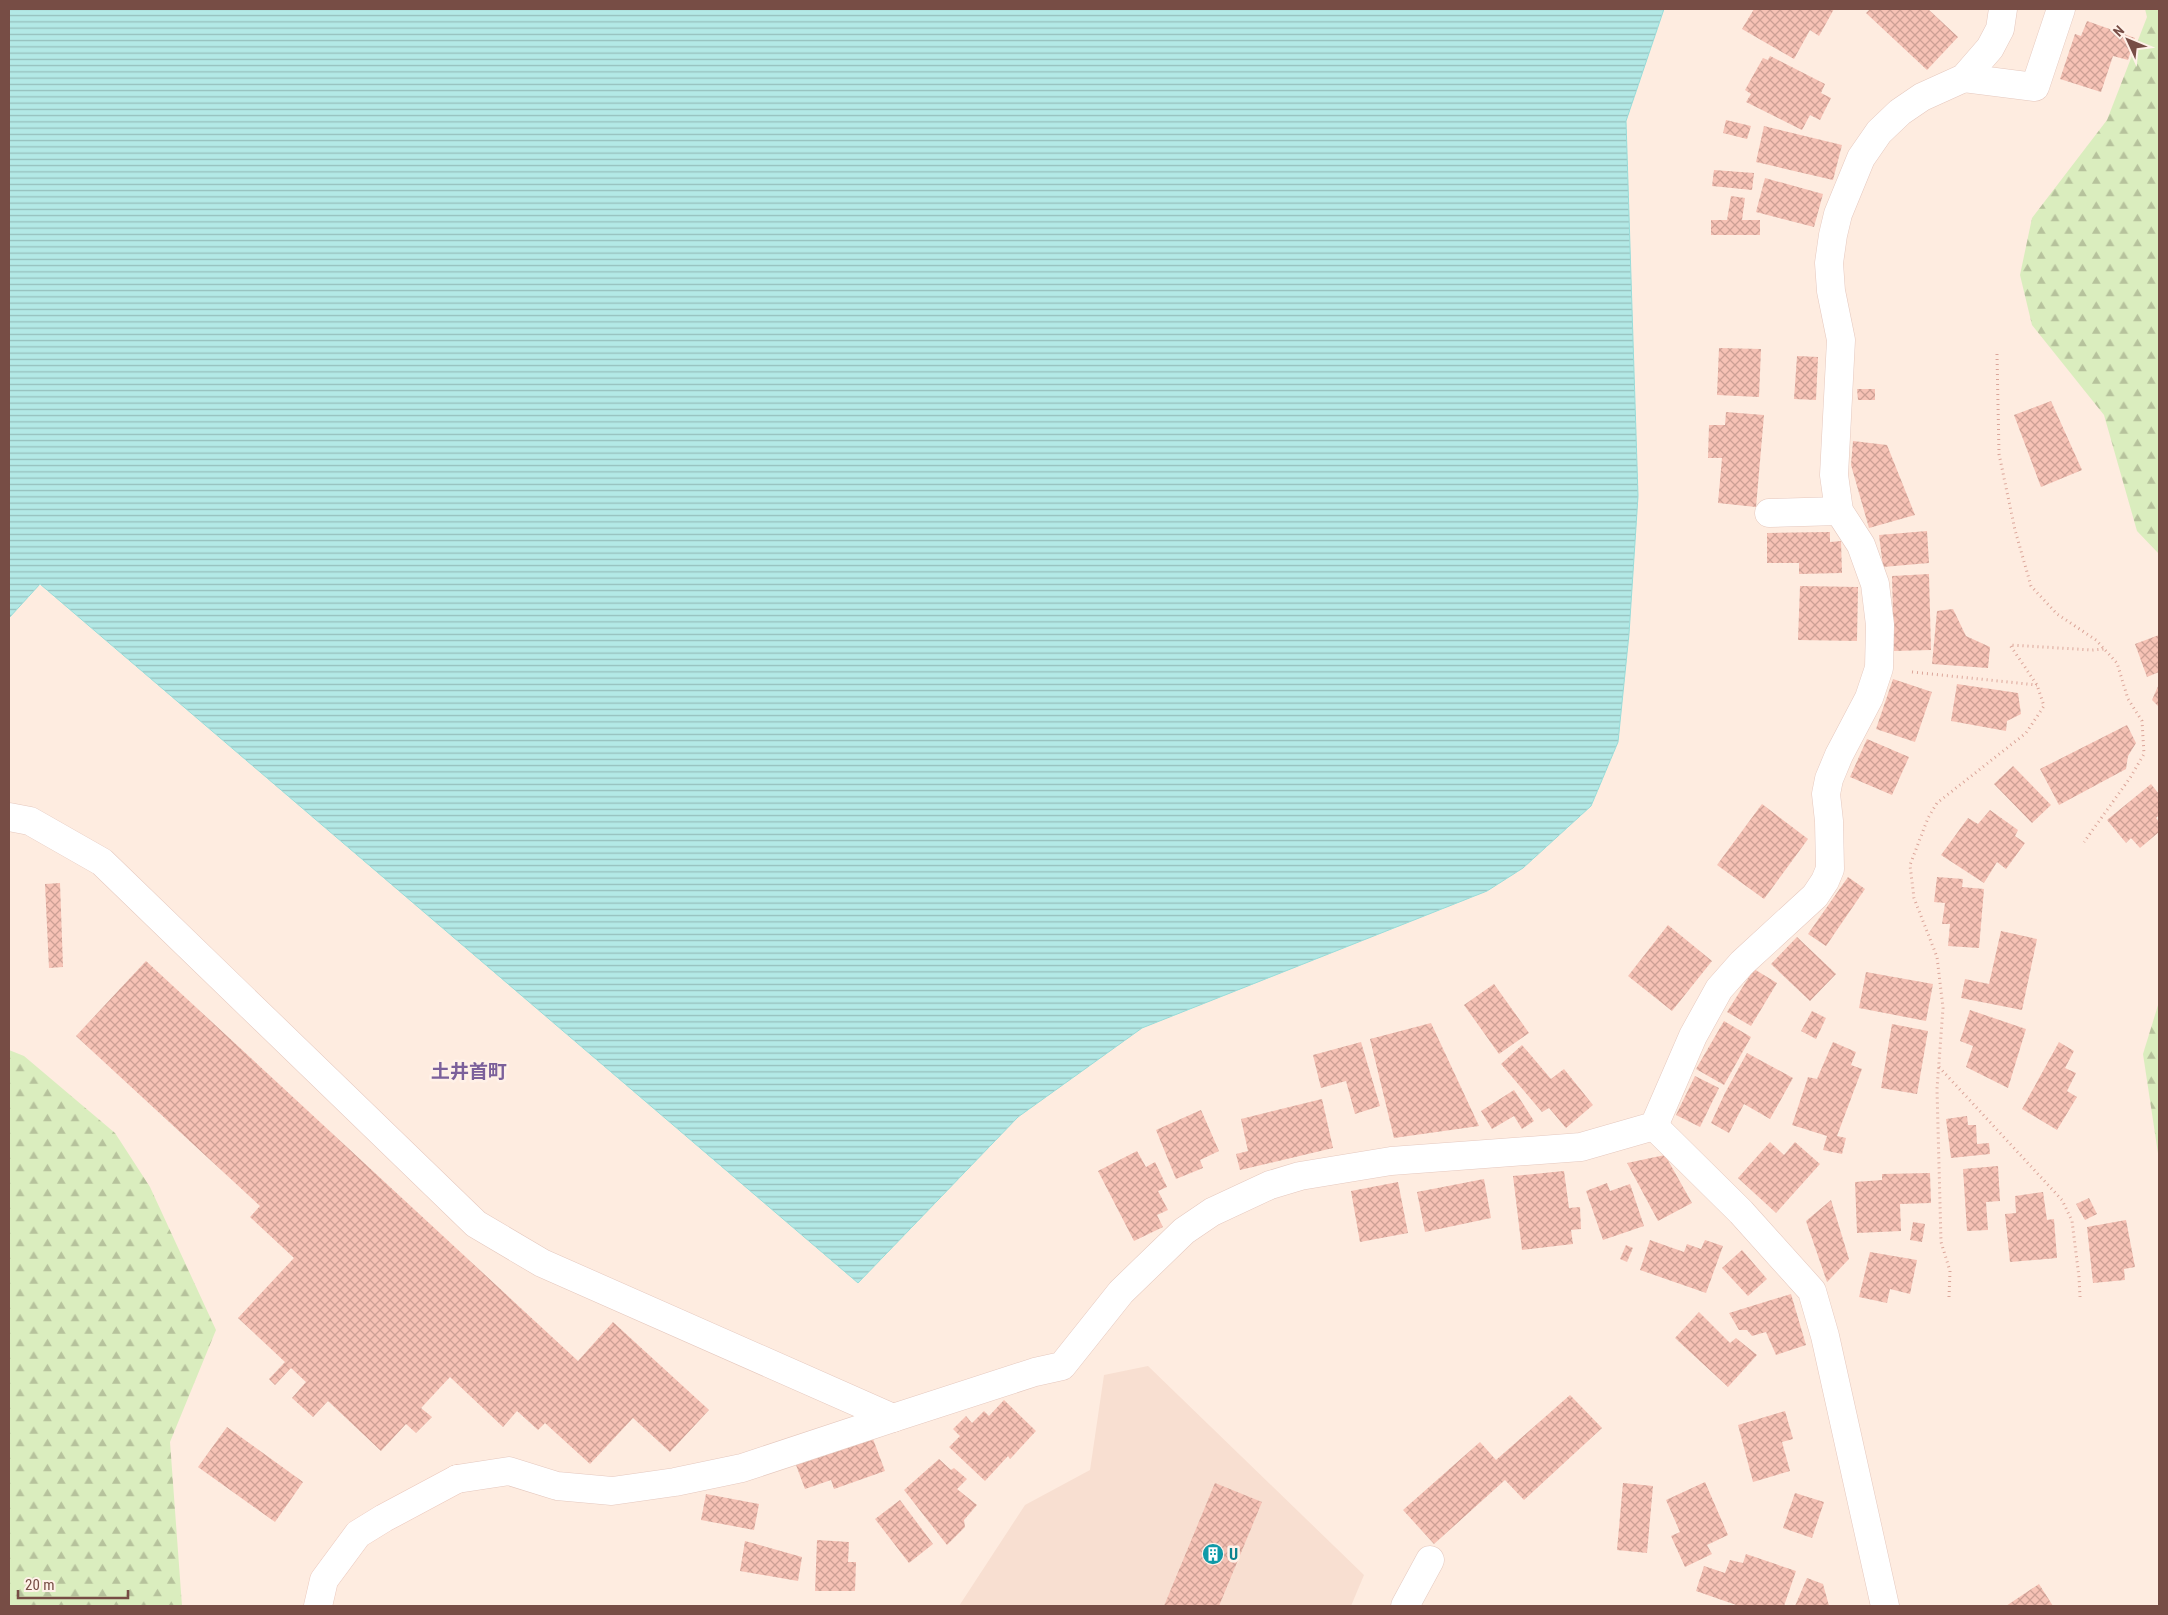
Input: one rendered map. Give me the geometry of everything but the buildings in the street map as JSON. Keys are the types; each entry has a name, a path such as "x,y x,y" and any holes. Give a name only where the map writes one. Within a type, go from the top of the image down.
{"street":[{"path":"1654,1126 1693,1036 1719,989 1742,963 1815,896 1825,881 1830,868 1829,821 1826,794 1828,779 1846,740 1869,698 1879,668 1880,625 1875,584 1861,545 1839,511 1834,475 1841,340 1832,300 1830,263 1833,235 1838,214 1860,158 1879,132 1900,112 1922,98 1964,78 1990,48 2000,28 2003,9"},
{"path":"1964,78 2035,87 2061,9"},
{"path":"1769,513 1839,511"},
{"path":"9,817 30,821 102,862 476,1224 542,1263 893,1418"},
{"path":"318,1606 324,1580 358,1534 457,1479 509,1470 557,1486 612,1491 648,1486 742,1468 1035,1372 1062,1366 1120,1292 1184,1231 1212,1212 1270,1185 1300,1176 1391,1161 1581,1147 1654,1126"},
{"path":"1654,1126 1741,1212 1812,1291 1825,1336 1885,1606"},
{"path":"1405,1606 1430,1560"}],"path":[{"path":"1997,354 1999,454 2015,530 2031,586 2057,614 2096,640 2117,664 2128,699 2142,721 2144,754 2130,778 2084,842"},
{"path":"1949,1297 1950,1271 1940,1242 1937,1089 1943,1008 1937,957 1914,898 1910,865 1928,818 1937,803 2026,733 2044,706 2038,685 2010,645 2092,650 2104,649"},
{"path":"1879,668 2038,685"},
{"path":"1938,1067 2062,1200 2072,1221 2080,1277 2080,1297"}],"shaded area":[{"path":"1148,1366 1364,1575 1351,1606 959,1606 1025,1505 1090,1470 1104,1375"}],"green space":[{"path":"2145,9 2159,9 2159,554 2137,531 2104,415 2032,325 2020,275 2032,218 2107,120 2147,17"},
{"path":"2159,1002 2159,1160 2143,1054"},
{"path":"9,1050 24,1056 115,1133 150,1187 216,1330 170,1442 182,1606 9,1606"}],"water":[{"path":"9,9 1664,9 1626,121 1638,496 1629,634 1618,742 1591,806 1523,868 1487,891 1142,1028 1018,1117 858,1283 40,584 9,618"}],"place":[{"name":"U","path":"1213,1554"}],"district":[{"name":"土井首町","path":"469,1071"}]}
